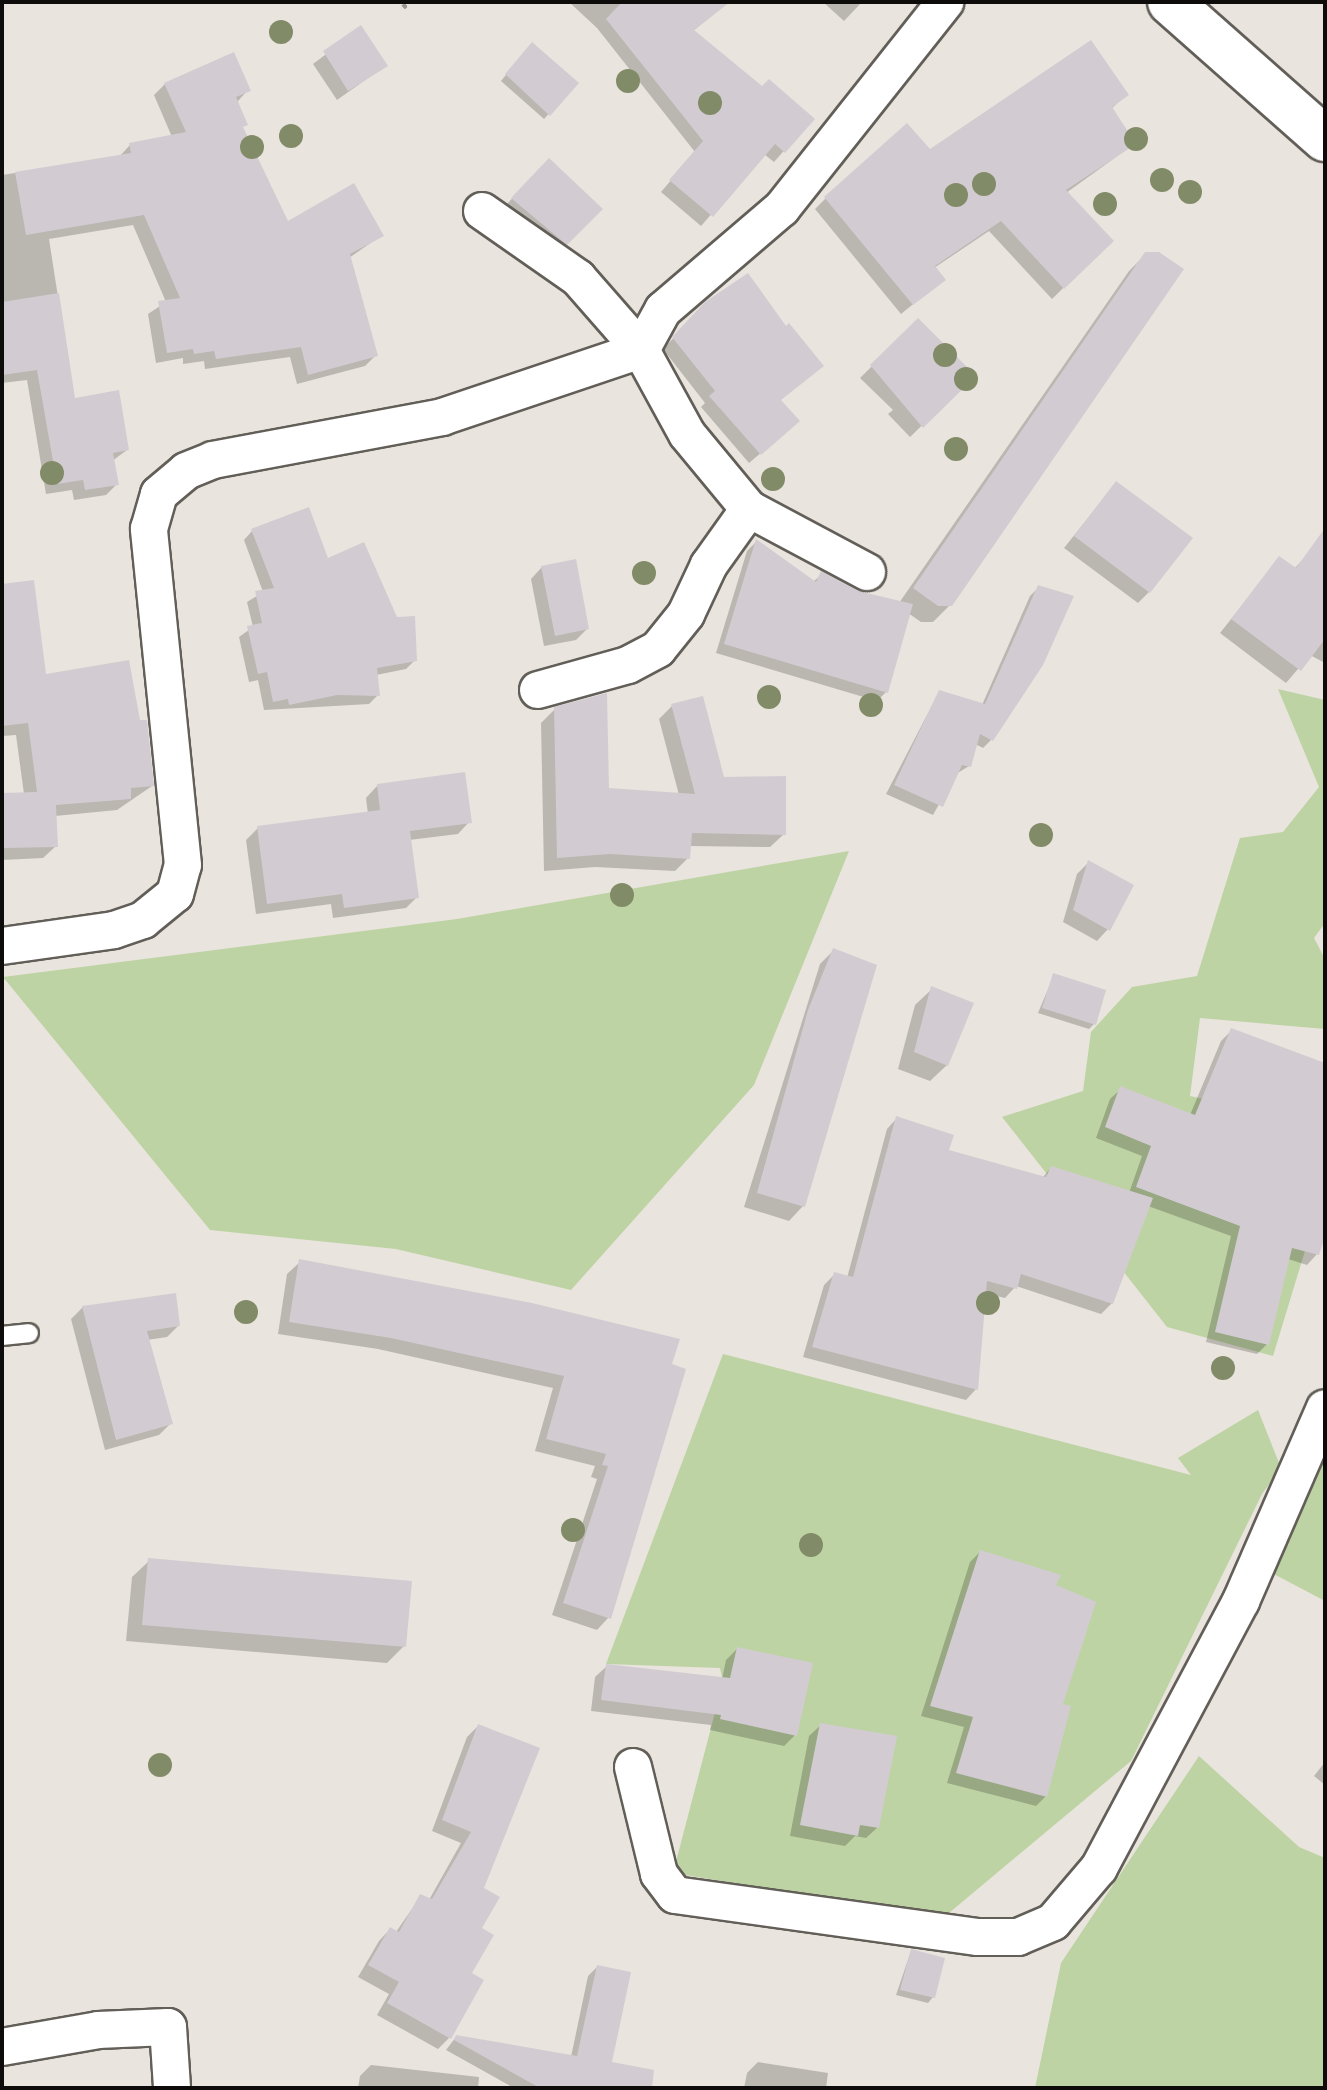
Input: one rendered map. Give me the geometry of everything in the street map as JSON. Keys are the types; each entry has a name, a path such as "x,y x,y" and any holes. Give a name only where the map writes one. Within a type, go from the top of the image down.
{"street":[{"path":"2,946 114,930 143,920 175,894 183,865 149,529 159,494 186,471 213,460 442,417 641,350 663,310 782,208 945,2"},
{"path":"1170,2 1325,139"},
{"path":"482,211 578,278 641,350 687,434 749,509 867,572"},
{"path":"538,690 628,665 658,649 686,614 709,565 749,509"},
{"path":"633,1767 659,1874 675,1895 978,1937 1018,1937 1053,1922 1099,1868 1234,1615 1325,1408"},
{"path":"2,2047 98,2030 168,2027 172,2088"}],"lane":[{"path":"2,1336 29,1333"}],"path":[{"path":"403,7 409,2"}],"green space":[{"path":"1278,689 1325,700 1325,923 1314,938 1325,959 1325,1029 1200,1018 1190,1096 1268,1113 1325,1185 1273,1356 1167,1327 1002,1117 1083,1091 1091,1032 1132,987 1197,976 1240,838 1283,832 1319,787"},
{"path":"849,851 754,1085 571,1290 396,1249 210,1230 3,977 457,919"},
{"path":"723,1354 1191,1475 1178,1458 1258,1410 1281,1468 1262,1494 1131,1761 943,1918 673,1873 723,1682 720,1668 606,1664"},
{"path":"1325,1434 1325,1601 1266,1570"},
{"path":"1199,1756 1299,1847 1325,1858 1325,2088 1035,2088 1061,1963"}],"building":[{"path":"622,2 730,2 694,30 762,86 769,79 815,119 785,153 775,144 713,217 669,180 703,141 606,19"},
{"path":"361,25 388,66 348,91 323,51"},
{"path":"1091,40 1129,95 1112,107 1136,144 1066,190 1114,241 1064,289 1001,221 935,266 946,280 913,305 824,197 907,123 930,149"},
{"path":"532,42 579,83 550,116 505,74"},
{"path":"234,52 251,91 236,97 248,125 243,127 288,221 354,183 384,236 350,254 378,356 308,375 301,347 216,359 214,351 194,354 193,349 167,353 158,301 180,298 144,215 26,235 15,172 131,153 129,143 186,132 164,83"},
{"path":"549,158 603,209 567,245 511,198"},
{"path":"1145,252 1159,252 1184,269 952,606 938,606 913,588"},
{"path":"748,273 786,326 789,323 824,366 781,400 800,421 761,455 709,396 715,391 672,337 705,302"},
{"path":"59,293 75,398 119,390 129,450 113,453 119,485 85,490 83,480 57,484 37,370 2,375 2,302"},
{"path":"918,318 976,376 923,428 870,365"},
{"path":"1116,481 1193,538 1150,593 1074,536"},
{"path":"309,507 328,558 364,542 397,617 415,616 417,661 377,668 380,696 337,695 289,705 288,699 273,702 267,672 258,674 247,626 262,623 255,591 274,588 251,529"},
{"path":"1325,528 1325,639 1301,671 1231,619 1279,556 1296,568"},
{"path":"756,539 816,582 821,571 858,591 913,604 888,693 724,644"},
{"path":"576,559 589,629 555,636 541,566"},
{"path":"34,580 46,674 129,660 140,720 147,720 154,786 131,788 131,799 56,805 58,847 2,848 2,793 37,792 28,723 2,726 2,584"},
{"path":"1038,585 1074,596 1043,665 993,741 980,734 971,767 962,765 943,807 894,785 939,690 985,704"},
{"path":"607,693 609,788 695,794 671,704 703,696 724,777 786,776 786,835 692,833 690,859 610,854 557,858 554,707"},
{"path":"465,772 472,823 410,831 419,898 344,908 342,894 267,904 257,826 380,810 377,784"},
{"path":"1088,860 1134,885 1110,931 1073,910"},
{"path":"833,948 877,965 805,1207 757,1193 808,1010"},
{"path":"1053,973 1106,990 1096,1025 1042,1008"},
{"path":"931,986 974,1003 948,1066 914,1052"},
{"path":"1231,1028 1325,1063 1325,1236 1319,1255 1292,1248 1269,1345 1215,1332 1240,1226 1136,1187 1151,1146 1105,1127 1120,1086 1195,1115"},
{"path":"896,1116 954,1135 949,1150 1046,1177 1051,1166 1153,1198 1113,1304 1021,1274 1017,1289 987,1281 978,1390 812,1347 834,1272 853,1277"},
{"path":"299,1259 532,1303 680,1339 672,1364 686,1369 611,1619 563,1603 608,1466 602,1465 606,1454 546,1439 564,1376 391,1338 289,1322"},
{"path":"176,1293 180,1326 147,1331 173,1424 116,1440 82,1306"},
{"path":"980,1550 1061,1575 1056,1585 1096,1602 1063,1704 1071,1706 1047,1797 956,1773 973,1717 930,1706"},
{"path":"148,1558 412,1581 406,1647 142,1625"},
{"path":"737,1647 813,1663 797,1736 720,1719 721,1715 601,1700 606,1664 730,1678"},
{"path":"820,1723 897,1736 879,1828 860,1825 858,1836 800,1825"},
{"path":"478,1724 540,1748 484,1888 500,1897 482,1928 494,1935 472,1973 484,1980 451,2039 387,2003 399,1982 368,1965 390,1927 399,1932 420,1894 432,1899 471,1832 442,1820"},
{"path":"911,1949 945,1958 935,1998 900,1990"},
{"path":"597,1965 631,1972 612,2062 654,2070 652,2088 540,2088 454,2040 456,2035 577,2056"}]}
